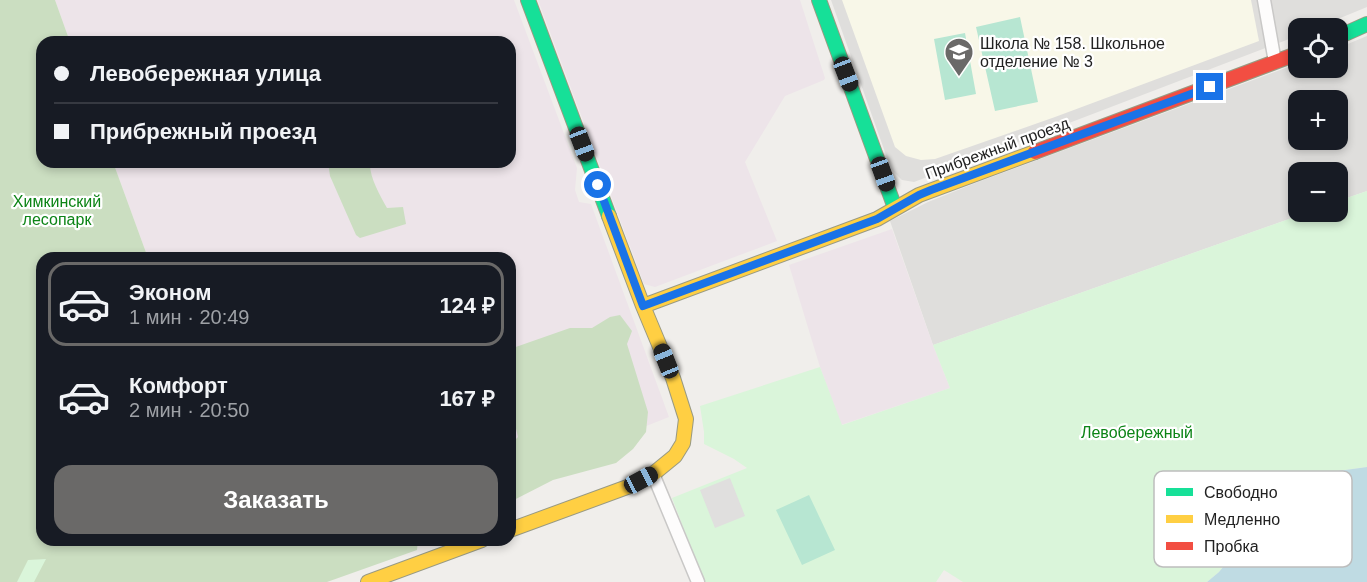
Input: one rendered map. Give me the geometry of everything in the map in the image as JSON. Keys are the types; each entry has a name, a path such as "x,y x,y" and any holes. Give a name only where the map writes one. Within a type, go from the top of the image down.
{"street":[{"path":"516,528 630,486 653,474 675,456 683,443 686,419 673,378 643,306 528,0"},
{"path":"819,0 896,208"},
{"path":"1264,0 1275,62"},
{"path":"1348,33 1367,24"},
{"name":"Прибрежный проезд","path":"643,306 877,219 919,195 1288,57"},
{"path":"653,474 698,582"},
{"path":"368,582 466,546"}],"shaded area":[{"path":"55,0 514,0 577,168 575,190 579,202 591,204 669,417 516,478 516,252 146,252 115,168 516,168 516,36 68,36"},
{"path":"538,0 800,0 825,78 785,96 745,162 777,241 655,287 644,284"},
{"path":"831,0 1367,0 1367,7 1340,18 1288,18 1288,39 914,182 902,180 891,169"},
{"path":"842,0 1251,0 1259,41 1055,117 935,159 921,160 906,156 895,147"},
{"path":"1367,36 1367,191 1348,198 1348,162 1288,162 1288,219 933,345 890,221 928,202 1288,67 1288,78 1348,78 1348,44"},
{"path":"892,229 950,388 841,425 820,367 789,265"},
{"path":"730,478 745,516 715,528 700,490"}],"green space":[{"name":"Химкинский лесопарк","path":"0,0 55,0 68,36 36,36 36,168 115,168 146,252 36,252 36,546 417,546 417,550 327,582 0,582"},
{"path":"1020,17 1038,102 995,111 976,27"},
{"path":"965,33 976,94 945,100 934,39"},
{"path":"329,168 370,168 378,192 387,208 403,207 406,224 360,238 356,235 330,176"},
{"name":"Левобережный","path":"1367,191 1367,467 1338,471 1154,471 1154,567 1223,567 1207,582 963,582 944,570 936,582 704,582 672,498 747,468 704,444 700,406 820,367 842,425 950,388 933,345 1288,219 1288,222 1348,222 1348,198"},
{"path":"620,315 632,331 627,344 648,412 646,432 633,449 616,463 553,480 516,499 516,439 518,437 516,428 516,347 570,328 592,328 610,317"},
{"path":"809,495 835,550 802,565 776,510"},
{"path":"46,559 34,582 17,582 28,560"}],"water":[{"path":"1367,467 1367,582 1207,582 1223,567 1352,567 1352,471 1338,471"}],"traffic: fast":[{"path":"528,0 609,216"},
{"path":"819,0 895,208"},
{"path":"1348,33 1367,24"}],"traffic: slow":[{"path":"643,306 877,219 919,195 1035,152"},
{"path":"516,528 630,486 653,474 675,456 683,443 686,419 673,378 609,216"},
{"path":"368,582 466,546"}],"traffic: jam":[{"path":"1035,152 1288,57"}],"place":[{"name":"Школа № 158. Школьное отделение № 3","path":"959,78"}],"route":[{"path":"598,185 643,306 877,219 931,190 1210,87"}]}
